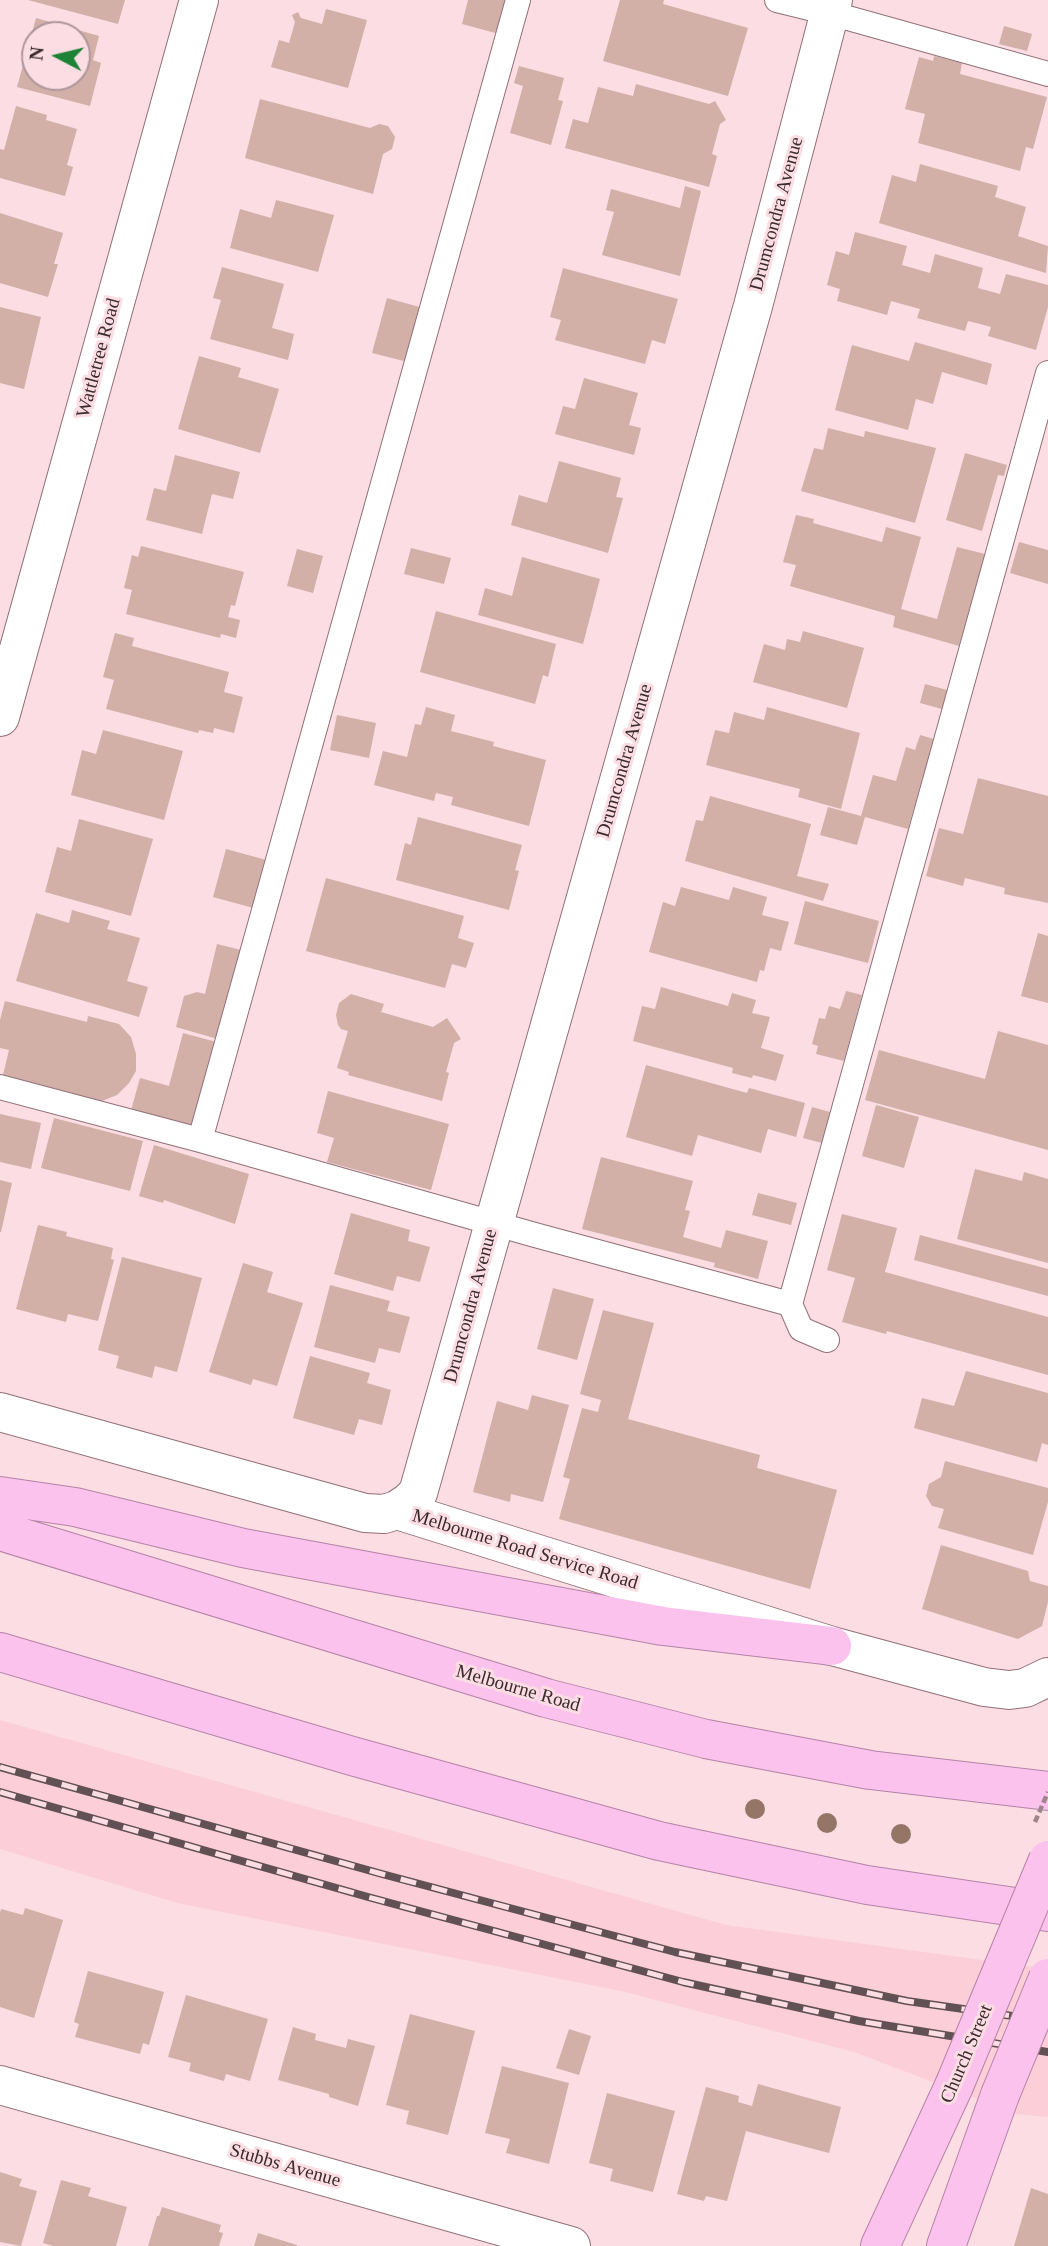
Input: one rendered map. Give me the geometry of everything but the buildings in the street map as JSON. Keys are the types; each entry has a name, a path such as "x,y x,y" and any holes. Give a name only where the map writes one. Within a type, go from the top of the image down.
{"highway":[{"path":"0,1496 75,1507 243,1548 663,1626 832,1646"},
{"name":"Melbourne Road","path":"0,1531 546,1698 692,1735 870,1770 1048,1791"},
{"path":"0,1653 352,1756 659,1841 867,1885 1048,1912"},
{"name":"Church Street","path":"880,2246 954,2086 1048,1860"},
{"path":"946,2246 1000,2095 1048,1978"}],"street":[{"name":"Wattletree Road","path":"0,717 199,0"},
{"name":"Drumcondra Avenue","path":"397,1510 409,1502 421,1486 749,320 832,6"},
{"name":"Melbourne Road Service Road","path":"0,1412 356,1511 376,1515 397,1510 832,1646 991,1688 1026,1688 1048,1677"},
{"name":"Stubbs Avenue","path":"0,2085 570,2246"}],"lane":[{"path":"200,1140 518,0"},
{"path":"777,0 832,6 1048,74"},
{"path":"827,1340 801,1329 790,1304 1048,373"},
{"path":"0,1087 790,1304"}],"shaded area":[{"path":"0,1720 726,1925 1048,1969 1048,2117 1017,2114 854,2052 621,1991 177,1903 0,1849"}],"railway":[{"path":"0,1767 382,1874 675,1952 907,2001 1048,2021"},
{"path":"0,1792 368,1897 683,1982 859,2021 1048,2052"}]}
